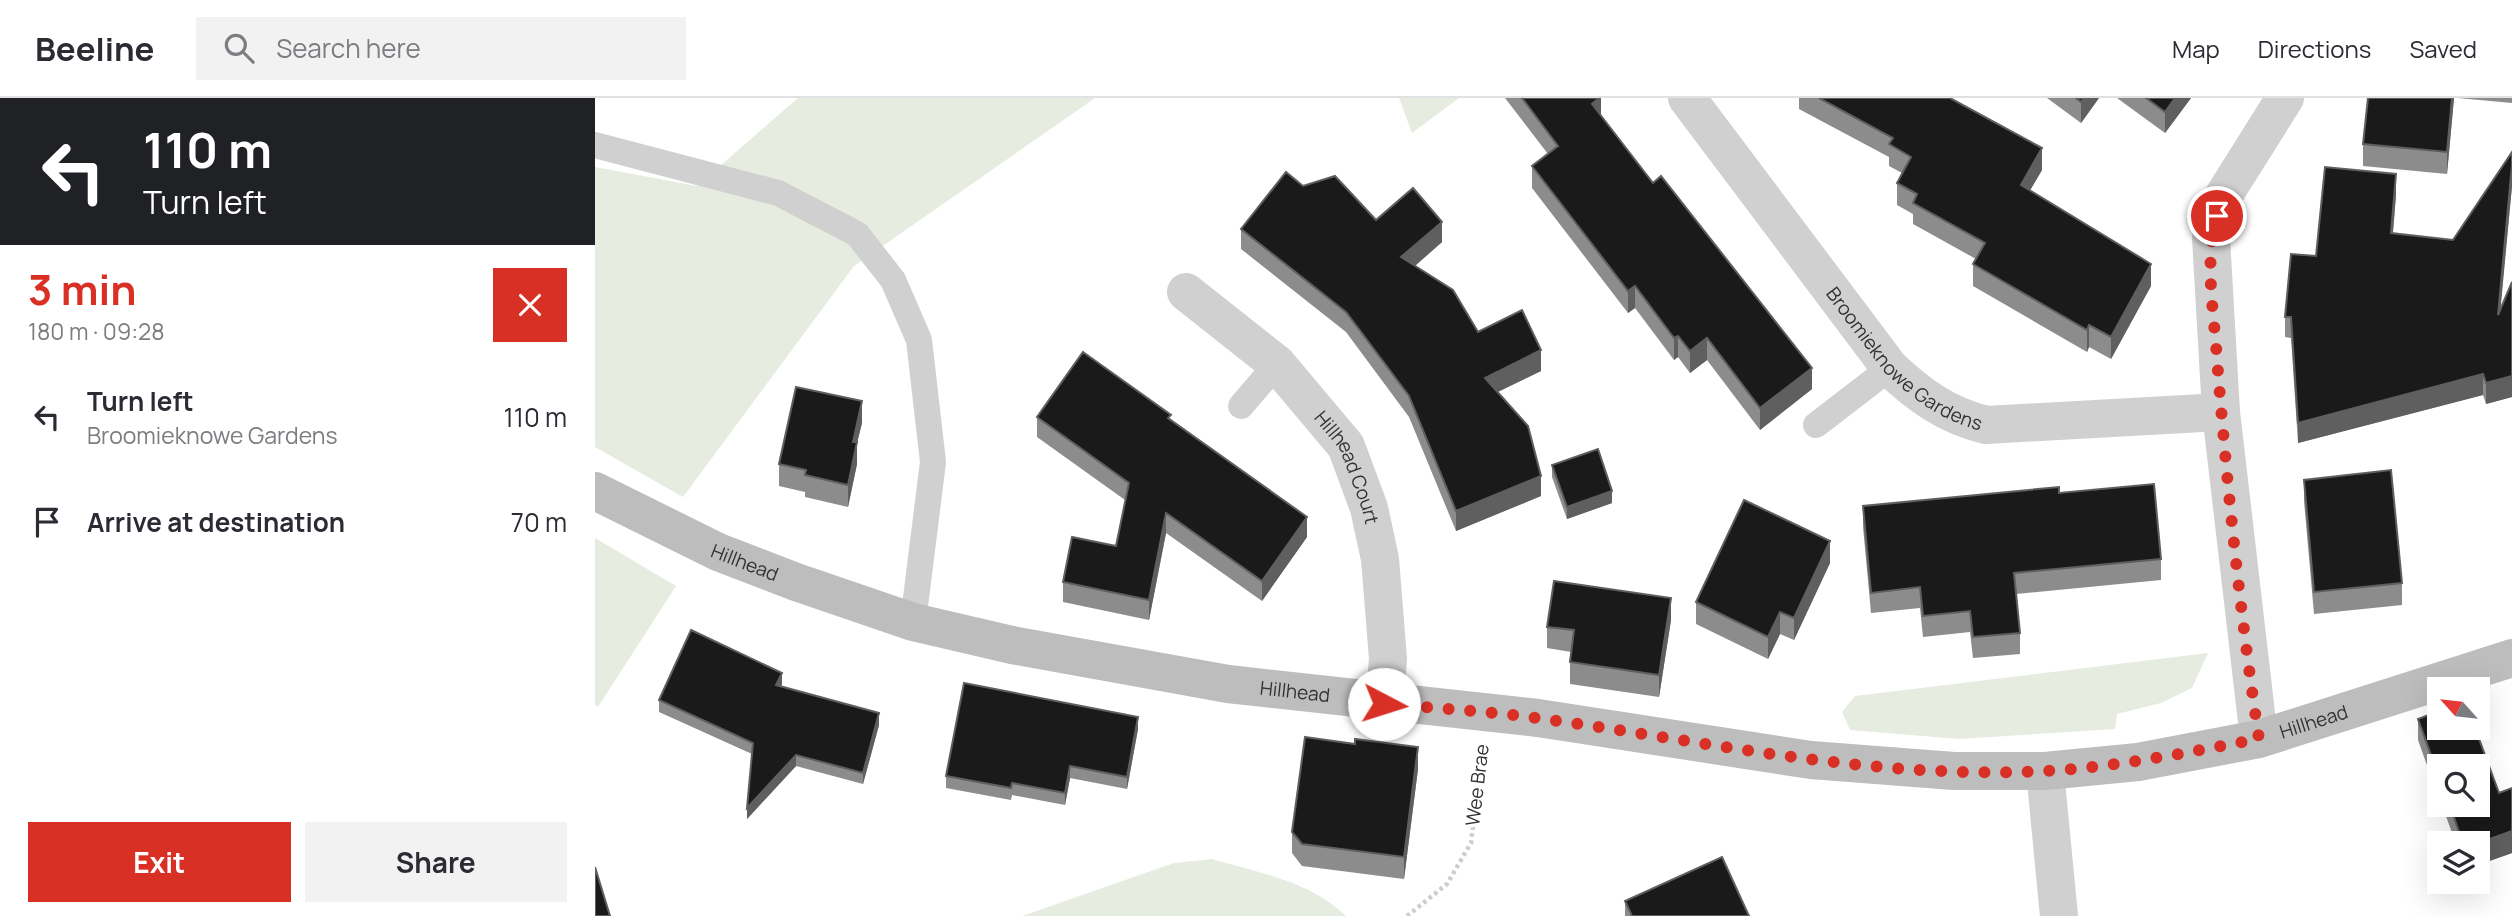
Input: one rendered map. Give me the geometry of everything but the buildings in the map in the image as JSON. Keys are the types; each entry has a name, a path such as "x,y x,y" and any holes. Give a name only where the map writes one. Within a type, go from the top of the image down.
{"main road":[{"name":"Hillhead","path":"595,491 719,552 796,583 913,622 1012,645 1229,684 1384,704 1486,713 1811,760 1954,771 2045,771 2138,762 2259,739 2512,658"}],"street":[{"name":"Broomieknowe Gardens","path":"1687,98 1890,368 1923,399 1957,418 1986,425 2221,412"},
{"path":"2259,739 2221,412 2211,238 2224,195 2285,98"},
{"name":"Hillhead Court","path":"1186,292 1277,365 1346,446 1369,508 1380,559 1388,659 1384,704"},
{"path":"2045,771 2059,916"}],"lane":[{"path":"595,145 778,192 857,234 893,280 919,340 933,462 913,622"},
{"path":"1241,406 1277,365"},
{"path":"1816,425 1890,368"}],"path":[{"name":"Wee Brae","path":"1407,916 1447,884 1471,844 1486,713"}],"shaded area":[{"path":"798,98 1095,98 854,266 683,497 595,447 595,167 697,186"},
{"path":"1399,98 1459,98 1412,133"},
{"path":"595,538 676,586 598,707 595,705"},
{"path":"2208,653 2192,688 2161,703 2117,714 2115,729 1959,739 1850,730 1842,712 1855,696"},
{"path":"1212,859 1300,886 1317,894 1346,916 1022,916 1174,863"}],"route":[{"path":"1384,704 1538,718 1665,740 1811,760 1954,771 2045,771 2138,762 2259,739 2221,412 2211,277 2211,238 2217,216"}]}
